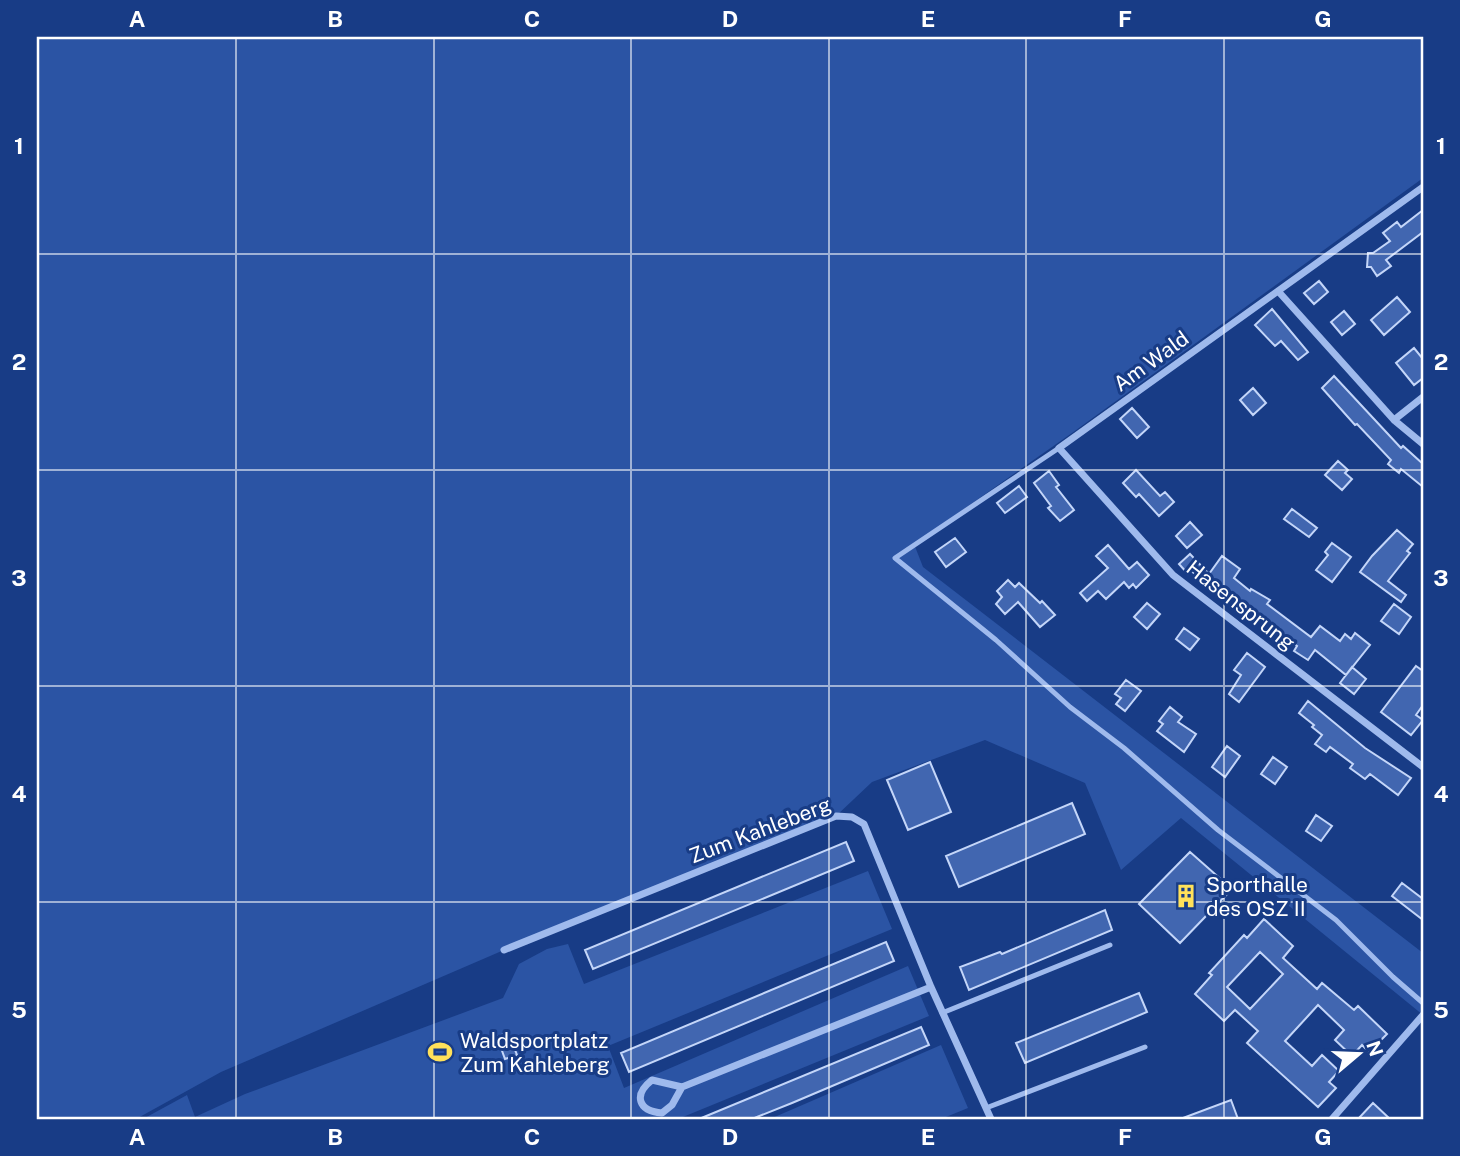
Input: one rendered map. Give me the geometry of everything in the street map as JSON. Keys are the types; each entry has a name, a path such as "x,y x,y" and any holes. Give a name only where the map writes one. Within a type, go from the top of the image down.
{"street":[{"name":"Am Wald","path":"1059,448 1423,187"},
{"path":"1278,292 1394,420 1423,444"},
{"path":"1394,420 1423,397"},
{"name":"Hasensprung","path":"1059,448 1173,575 1423,767"},
{"name":"Zum Kahleberg","path":"504,950 836,816 852,817 864,824 942,1013 991,1119"},
{"path":"682,1087 672,1105 662,1113 650,1112 643,1107 640,1093 652,1080 682,1087 931,987"},
{"path":"1332,1119 1423,1015"}],"lane":[{"name":"Am Wald","path":"1059,448 895,558 996,640 1070,707 1124,748 1219,830 1336,920 1423,1003"},
{"path":"942,1013 1110,945"},
{"path":"986,1108 1144,1046"}],"shaded area":[{"path":"37,37 1423,37 1423,178 1072,433 914,544 923,567 1423,953 1423,1015 1181,818 1121,870 1085,783 985,740 872,782 836,816 504,950 221,1072 136,1119 37,1119"},
{"path":"868,871 892,929 608,1046 624,1088 908,966 929,1016 678,1119 143,1119 187,1095 195,1117 245,1094 503,998 519,964 547,949 568,944 584,984"},
{"path":"941,1045 968,1108 941,1119 770,1119"}],"building":[{"path":"1423,210 1423,232 1386,260 1391,266 1377,276 1371,267 1367,267 1368,253 1373,253 1390,241 1383,233 1397,222 1401,227"},
{"path":"1319,281 1328,292 1314,304 1304,293"},
{"path":"1397,297 1410,312 1384,335 1371,320"},
{"path":"1272,309 1308,352 1298,360 1281,341 1275,346 1255,325"},
{"path":"1344,311 1355,324 1342,335 1331,322"},
{"path":"1414,348 1423,359 1423,378 1414,385 1396,363"},
{"path":"1334,376 1401,448 1403,446 1423,464 1423,487 1401,469 1399,473 1388,464 1391,460 1322,388"},
{"path":"1253,388 1266,403 1253,415 1240,400"},
{"path":"1132,408 1149,427 1137,438 1120,419"},
{"path":"1338,461 1348,470 1345,473 1352,479 1342,490 1325,475"},
{"path":"1136,470 1160,496 1165,492 1174,502 1159,516 1139,494 1136,497 1123,483"},
{"path":"1049,471 1059,485 1056,487 1074,510 1060,521 1048,508 1051,506 1034,483"},
{"path":"1019,486 1027,497 1005,513 997,503"},
{"path":"1292,509 1317,528 1309,537 1284,519"},
{"path":"1190,522 1202,535 1187,548 1176,536"},
{"path":"1397,530 1413,544 1407,551 1410,553 1388,581 1406,595 1401,602 1360,572"},
{"path":"955,538 966,552 946,567 935,552"},
{"path":"1332,543 1351,557 1332,582 1316,570 1328,555 1325,552"},
{"path":"1108,545 1129,569 1137,562 1149,575 1136,588 1133,584 1129,588 1124,582 1106,599 1098,591 1087,601 1080,593 1108,568 1096,556"},
{"path":"1190,554 1209,574 1222,556 1240,569 1234,578 1250,591 1251,589 1270,600 1267,604 1311,637 1320,626 1340,641 1345,634 1351,639 1355,633 1370,645 1346,675 1315,650 1308,660 1294,651 1297,646 1224,592 1222,594 1191,571 1188,574 1179,564"},
{"path":"1008,580 1015,587 1019,583 1055,615 1040,627 1018,602 1005,614 996,604 1002,597 997,591"},
{"path":"1147,603 1160,614 1147,629 1134,617"},
{"path":"1394,604 1411,617 1399,634 1381,621"},
{"path":"1184,628 1199,639 1190,650 1176,639"},
{"path":"1247,653 1265,667 1239,702 1229,694 1241,675 1234,670"},
{"path":"1416,666 1423,671 1423,705 1416,715 1423,720 1411,735 1381,712"},
{"path":"1352,667 1366,679 1354,694 1340,683"},
{"path":"1126,680 1141,691 1125,711 1116,704 1121,698 1115,694"},
{"path":"1308,701 1365,748 1411,778 1398,795 1370,774 1365,779 1350,768 1353,764 1330,747 1326,752 1315,744 1322,735 1299,713"},
{"path":"1170,707 1182,717 1178,722 1196,734 1184,752 1157,731 1163,724 1159,721"},
{"path":"1227,746 1240,756 1225,777 1212,767"},
{"path":"1273,757 1287,767 1275,784 1261,774"},
{"path":"930,762 951,812 908,830 887,780"},
{"path":"1072,803 1085,834 959,887 946,856"},
{"path":"1316,815 1332,826 1321,841 1306,831"},
{"path":"846,842 854,861 593,969 585,950"},
{"name":"Sporthalle des OSZ II","path":"1190,852 1232,889 1180,943 1139,904"},
{"path":"1402,883 1423,899 1423,920 1392,896"},
{"path":"1105,910 1112,930 969,990 960,967 1000,952 1002,954"},
{"path":"1264,919 1293,946 1283,958 1317,989 1322,983 1354,1010 1358,1006 1387,1034 1369,1052 1362,1045 1352,1056 1335,1040 1344,1030 1318,1005 1285,1041 1312,1066 1322,1055 1339,1071 1329,1082 1336,1088 1318,1107 1247,1043 1258,1031 1235,1010 1224,1021 1195,994 1212,975 1209,973 1244,935 1247,938","holes":["1260,952 1283,974 1250,1009 1227,987"]},
{"path":"886,942 894,961 629,1072 621,1053"},
{"path":"1139,993 1147,1012 1025,1063 1016,1043"},
{"path":"921,1027 929,1045 792,1103 752,1119 699,1119"},
{"path":"508,1032 517,1055 505,1059 497,1037"},
{"path":"1231,1100 1238,1119 1183,1119 1183,1118"},
{"path":"1373,1103 1390,1119 1358,1119"}],"place":[{"name":"Sporthalle des OSZ II","path":"1186,896"},
{"name":"Waldsportplatz Zum Kahleberg","path":"440,1052"}]}
